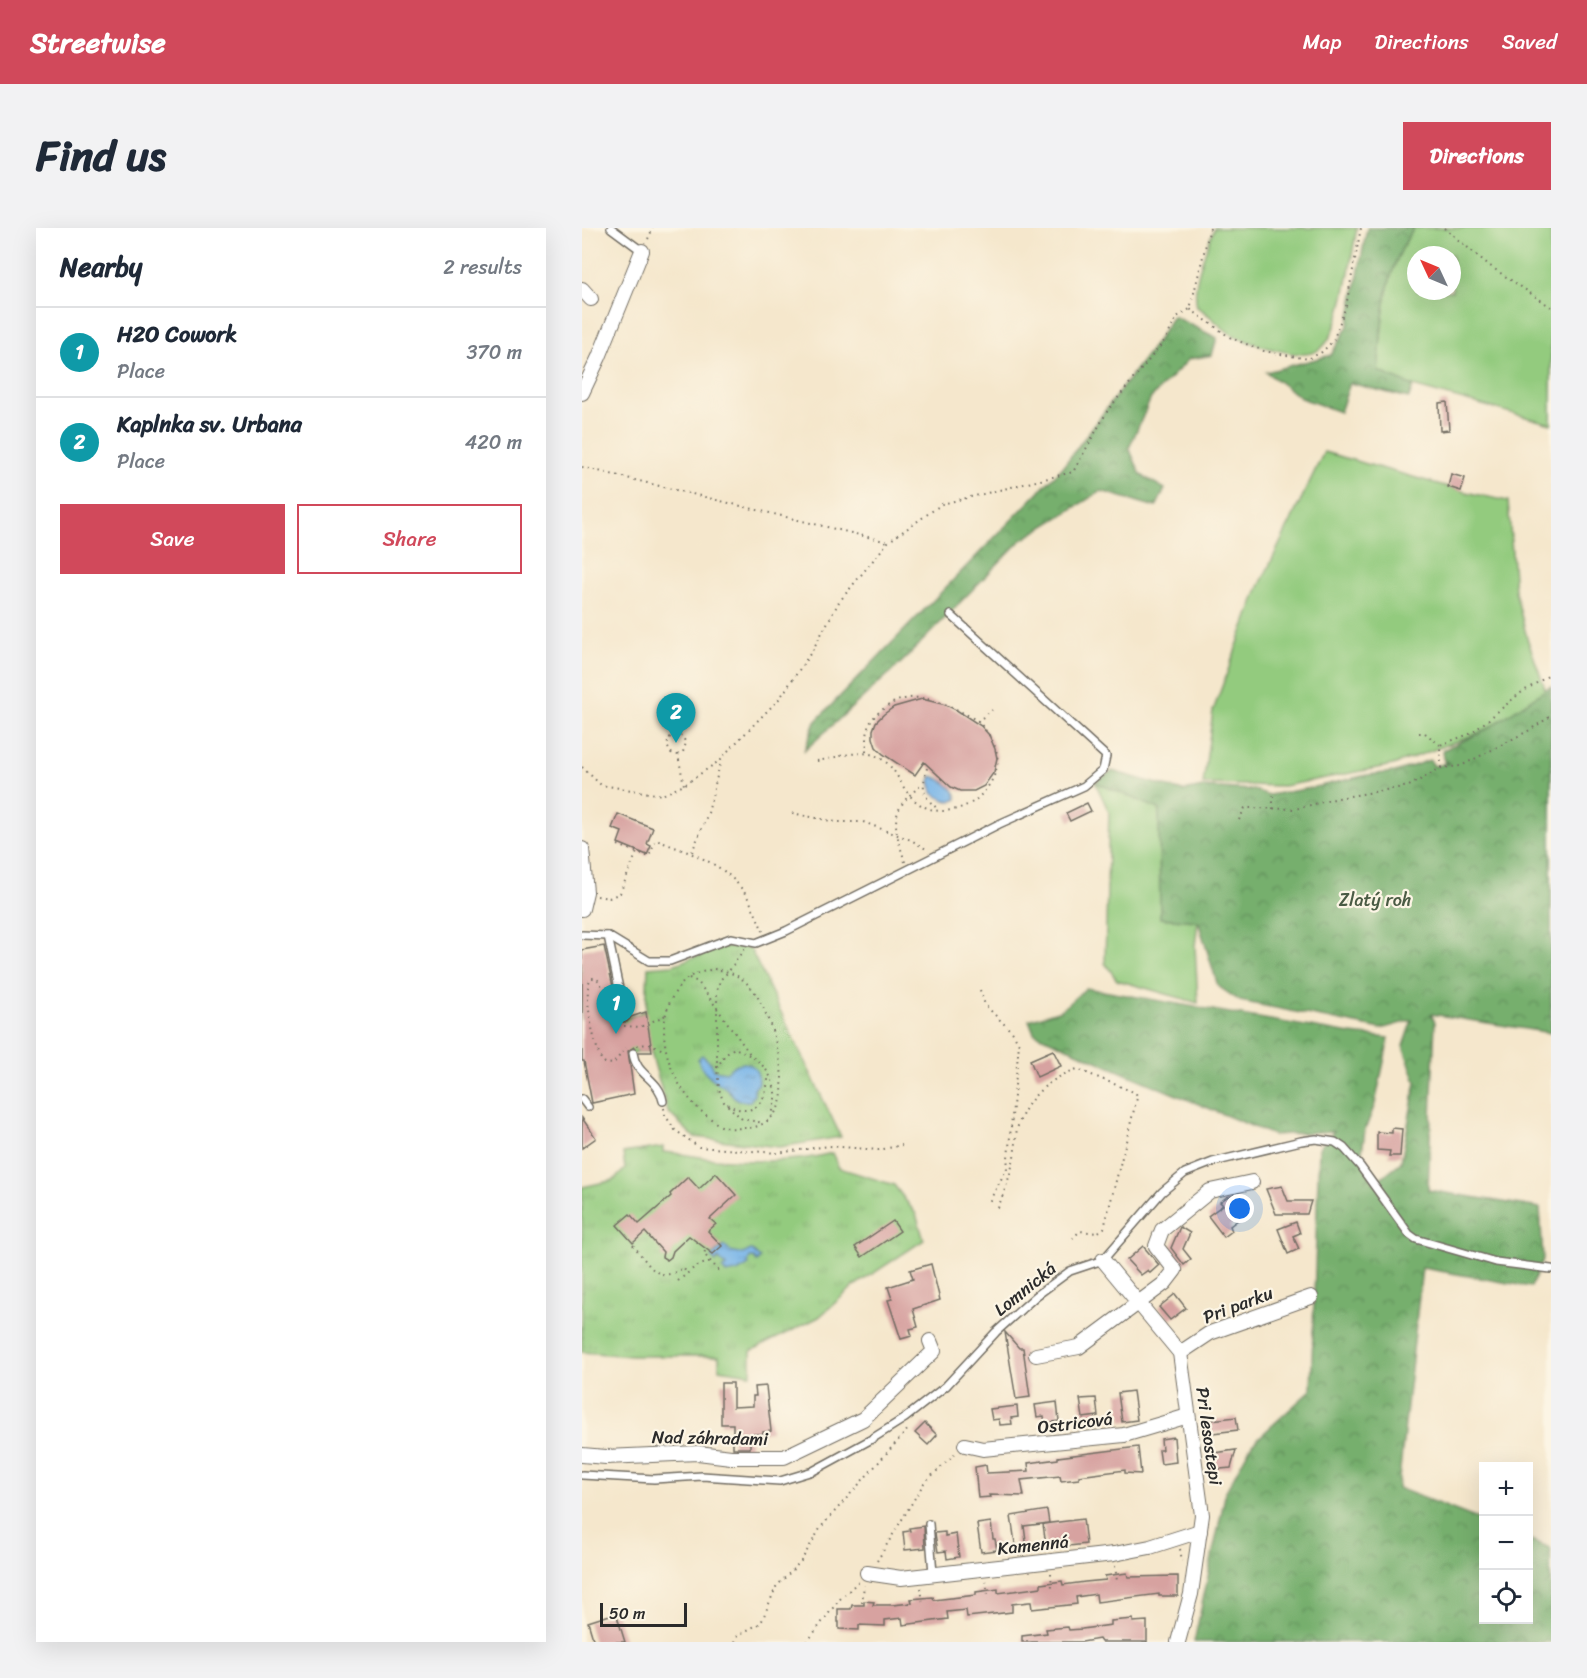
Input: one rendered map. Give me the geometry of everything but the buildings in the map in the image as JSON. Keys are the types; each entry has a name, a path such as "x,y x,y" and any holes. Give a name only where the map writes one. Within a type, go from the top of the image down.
{"street":[{"path":"582,393 642,251"},
{"path":"582,849 586,892 582,909"},
{"path":"1036,1355 1079,1347 1165,1283 1175,1270 1156,1245 1162,1230 1210,1191 1252,1182"},
{"path":"1103,1260 1180,1353"},
{"name":"Pri parku","path":"1180,1353 1210,1332 1311,1296"},
{"name":"Nad záhradami","path":"582,1455 606,1457 699,1453 731,1457 784,1457 863,1419 934,1351 930,1341"},
{"name":"Pri lesostepi","path":"1178,1642 1191,1594 1202,1515 1180,1353"},
{"name":"Ostricová","path":"965,1445 983,1449 1124,1435 1188,1416"},
{"path":"582,1448 602,1448 606,1457"},
{"name":"Kamenná","path":"867,1573 901,1578 1114,1554 1200,1531"}],"lane":[{"path":"611,228 642,251"},
{"path":"582,935 608,936 649,961 670,961 731,938 756,943 792,928 999,824 1084,786 1103,770 1106,756 951,615"},
{"path":"608,936 625,1017"},
{"path":"631,1048 634,1063 661,1091 663,1101"},
{"path":"582,1100 588,1107"},
{"path":"1103,1260 1162,1192 1185,1173 1214,1162 1316,1139 1335,1142 1344,1148 1409,1234 1416,1239 1496,1262 1551,1269"},
{"name":"Lomnická","path":"582,1475 654,1479 702,1476 780,1481 813,1471 905,1418 946,1386 996,1332 1036,1296 1070,1271 1103,1260"},
{"path":"929,1524 933,1573"}],"path":[{"path":"692,852 708,813 721,760 729,747 780,698 812,651 839,602 888,542 942,504 1073,472 1108,410 1166,339 1177,317 1190,309 1210,228"},
{"path":"1190,309 1231,338 1264,351 1308,359 1322,352 1333,341 1346,306 1361,228"},
{"path":"1444,228 1490,266 1551,307"},
{"path":"582,467 888,542"},
{"path":"1440,745 1472,733 1519,694 1551,674"},
{"path":"817,761 866,752 880,758 897,774 909,794 928,809 940,811 958,809 975,800 996,774 998,759 997,750 990,735 978,721 944,703 923,698 895,700 874,715 868,728 866,752"},
{"path":"978,721 992,710"},
{"path":"1239,820 1245,808 1295,809 1338,798 1409,786 1441,768 1461,766 1528,731 1551,716"},
{"path":"1419,733 1425,733 1440,745 1441,768"},
{"path":"676,734 682,736 686,743 683,752 678,755 671,753 667,746 669,738 676,734"},
{"path":"678,755 684,785"},
{"path":"582,768 597,783 605,787 662,795 684,785 721,760"},
{"path":"927,768 923,784 924,795 940,811"},
{"path":"907,870 894,822 909,794 923,784"},
{"path":"1273,794 1273,809"},
{"path":"792,813 836,822 864,822 910,840 937,856"},
{"path":"618,845 649,857 656,840 692,852 708,861 730,876 745,893 766,939"},
{"path":"602,898 609,898 621,892 638,852"},
{"path":"748,941 729,971 720,980 717,993 717,1068 723,1101 742,1119 765,1124"},
{"path":"714,969 729,971 753,989 761,1003 771,1030 783,1084 781,1101 772,1116 765,1124 753,1128 724,1127 711,1120 693,1104 684,1092 666,1051 664,1028 669,1003 688,978 714,969"},
{"path":"616,1021 600,982 596,978 589,979 586,984 588,1011 601,1059 605,1063 613,1064 623,1050 651,1044 666,1051"},
{"path":"688,978 698,982 750,1054 761,1063 769,1076 775,1092 772,1116"},
{"path":"980,990 985,1005 1013,1033 1019,1044 1007,1168 988,1204"},
{"path":"620,1024 640,1027 666,1015"},
{"path":"717,1068 724,1056 734,1048 750,1054"},
{"path":"998,1208 1008,1182 1017,1127 1026,1106 1049,1082 1077,1070 1136,1093 1137,1098 1104,1228 1097,1233 1080,1231 1073,1238"},
{"path":"723,1101 735,1108 748,1110 756,1108 764,1100 769,1076"},
{"path":"663,1101 665,1115 675,1130 699,1147 777,1153 829,1146 879,1150 902,1145"},
{"path":"633,1245 653,1271 662,1275 673,1275 683,1268 687,1273"},
{"path":"705,1251 704,1254 722,1273"},
{"path":"678,1281 695,1267 711,1261"},
{"path":"735,1642 738,1635 761,1623 776,1587 801,1561 821,1527 911,1426 905,1418"},
{"path":"807,1642 839,1600 880,1558 924,1483 965,1445"},
{"path":"1175,1538 1182,1555 1182,1565"},
{"path":"862,1603 867,1573"}],"green space":[{"path":"1214,228 1357,228 1345,293 1335,328 1328,341 1320,349 1299,354 1249,342 1228,332 1197,307 1198,278"},
{"path":"1367,228 1414,228 1403,245 1390,280 1383,314 1378,371 1413,386 1409,398 1350,383 1340,412 1301,398 1266,372 1331,355 1348,326"},
{"path":"1414,228 1551,228 1551,424 1413,386 1378,372 1386,297 1403,245"},
{"path":"1173,316 1217,338 1212,355 1189,359 1151,398 1129,448 1141,475 1165,489 1156,507 1101,491 1020,541 902,662 804,751 815,722 1062,468 1157,341"},
{"path":"1324,452 1470,493 1508,501 1515,591 1527,638 1546,691 1484,731 1393,765 1284,786 1203,784 1213,711 1258,589"},
{"name":"Zlatý roh","path":"1551,686 1551,1033 1431,1014 1435,1022 1428,1190 1540,1208 1543,1259 1531,1287 1422,1268 1398,1488 1479,1519 1479,1624 1533,1624 1533,1541 1550,1548 1551,1642 1194,1642 1226,1491 1252,1444 1311,1390 1319,1148 1334,1131 1273,1135 1034,1033 1029,1020 1061,1010 1086,988 1351,1034 1389,1038 1375,1104 1365,1130 1361,1159 1374,1183 1401,1162 1416,1082 1403,1046 1412,1020 1381,1029 1240,1001 1218,986 1198,921 1160,918 1159,809 1095,782 1112,771 1183,791 1203,787 1254,790 1269,795 1367,775 1395,772 1430,760 1434,766 1450,763 1444,762 1443,750 1484,731"},
{"path":"1095,782 1159,808 1160,918 1198,921 1195,946 1198,1003 1117,980 1105,963 1109,812"},
{"path":"723,946 750,948 841,1137 779,1147 694,1137 668,1112 651,1052 635,1052 628,1059 582,1019 582,963 620,1013 629,1017 646,1010 648,967 673,965"},
{"path":"663,1147 663,1152 743,1161 788,1160 832,1153 839,1168 894,1185 916,1214 924,1240 854,1286 819,1317 751,1351 751,1374 719,1369 719,1356 632,1356 582,1352 582,1187 614,1180 625,1169 623,1153"}],"water":[{"path":"932,776 948,785 957,799 948,801 933,793 930,781"},
{"path":"702,1055 711,1063 714,1070 726,1072 737,1064 743,1063 752,1066 756,1070 759,1083 750,1101 736,1099 708,1075 698,1059"},
{"path":"724,1246 730,1251 743,1254 751,1250 760,1258 757,1262 754,1258 750,1258 749,1265 737,1272 726,1274 722,1269 726,1266 718,1258 716,1262 711,1257"}],"place":[{"name":"Kaplnka sv. Urbana","path":"676,743"},
{"name":"H2O Cowork","path":"616,1034"}]}
